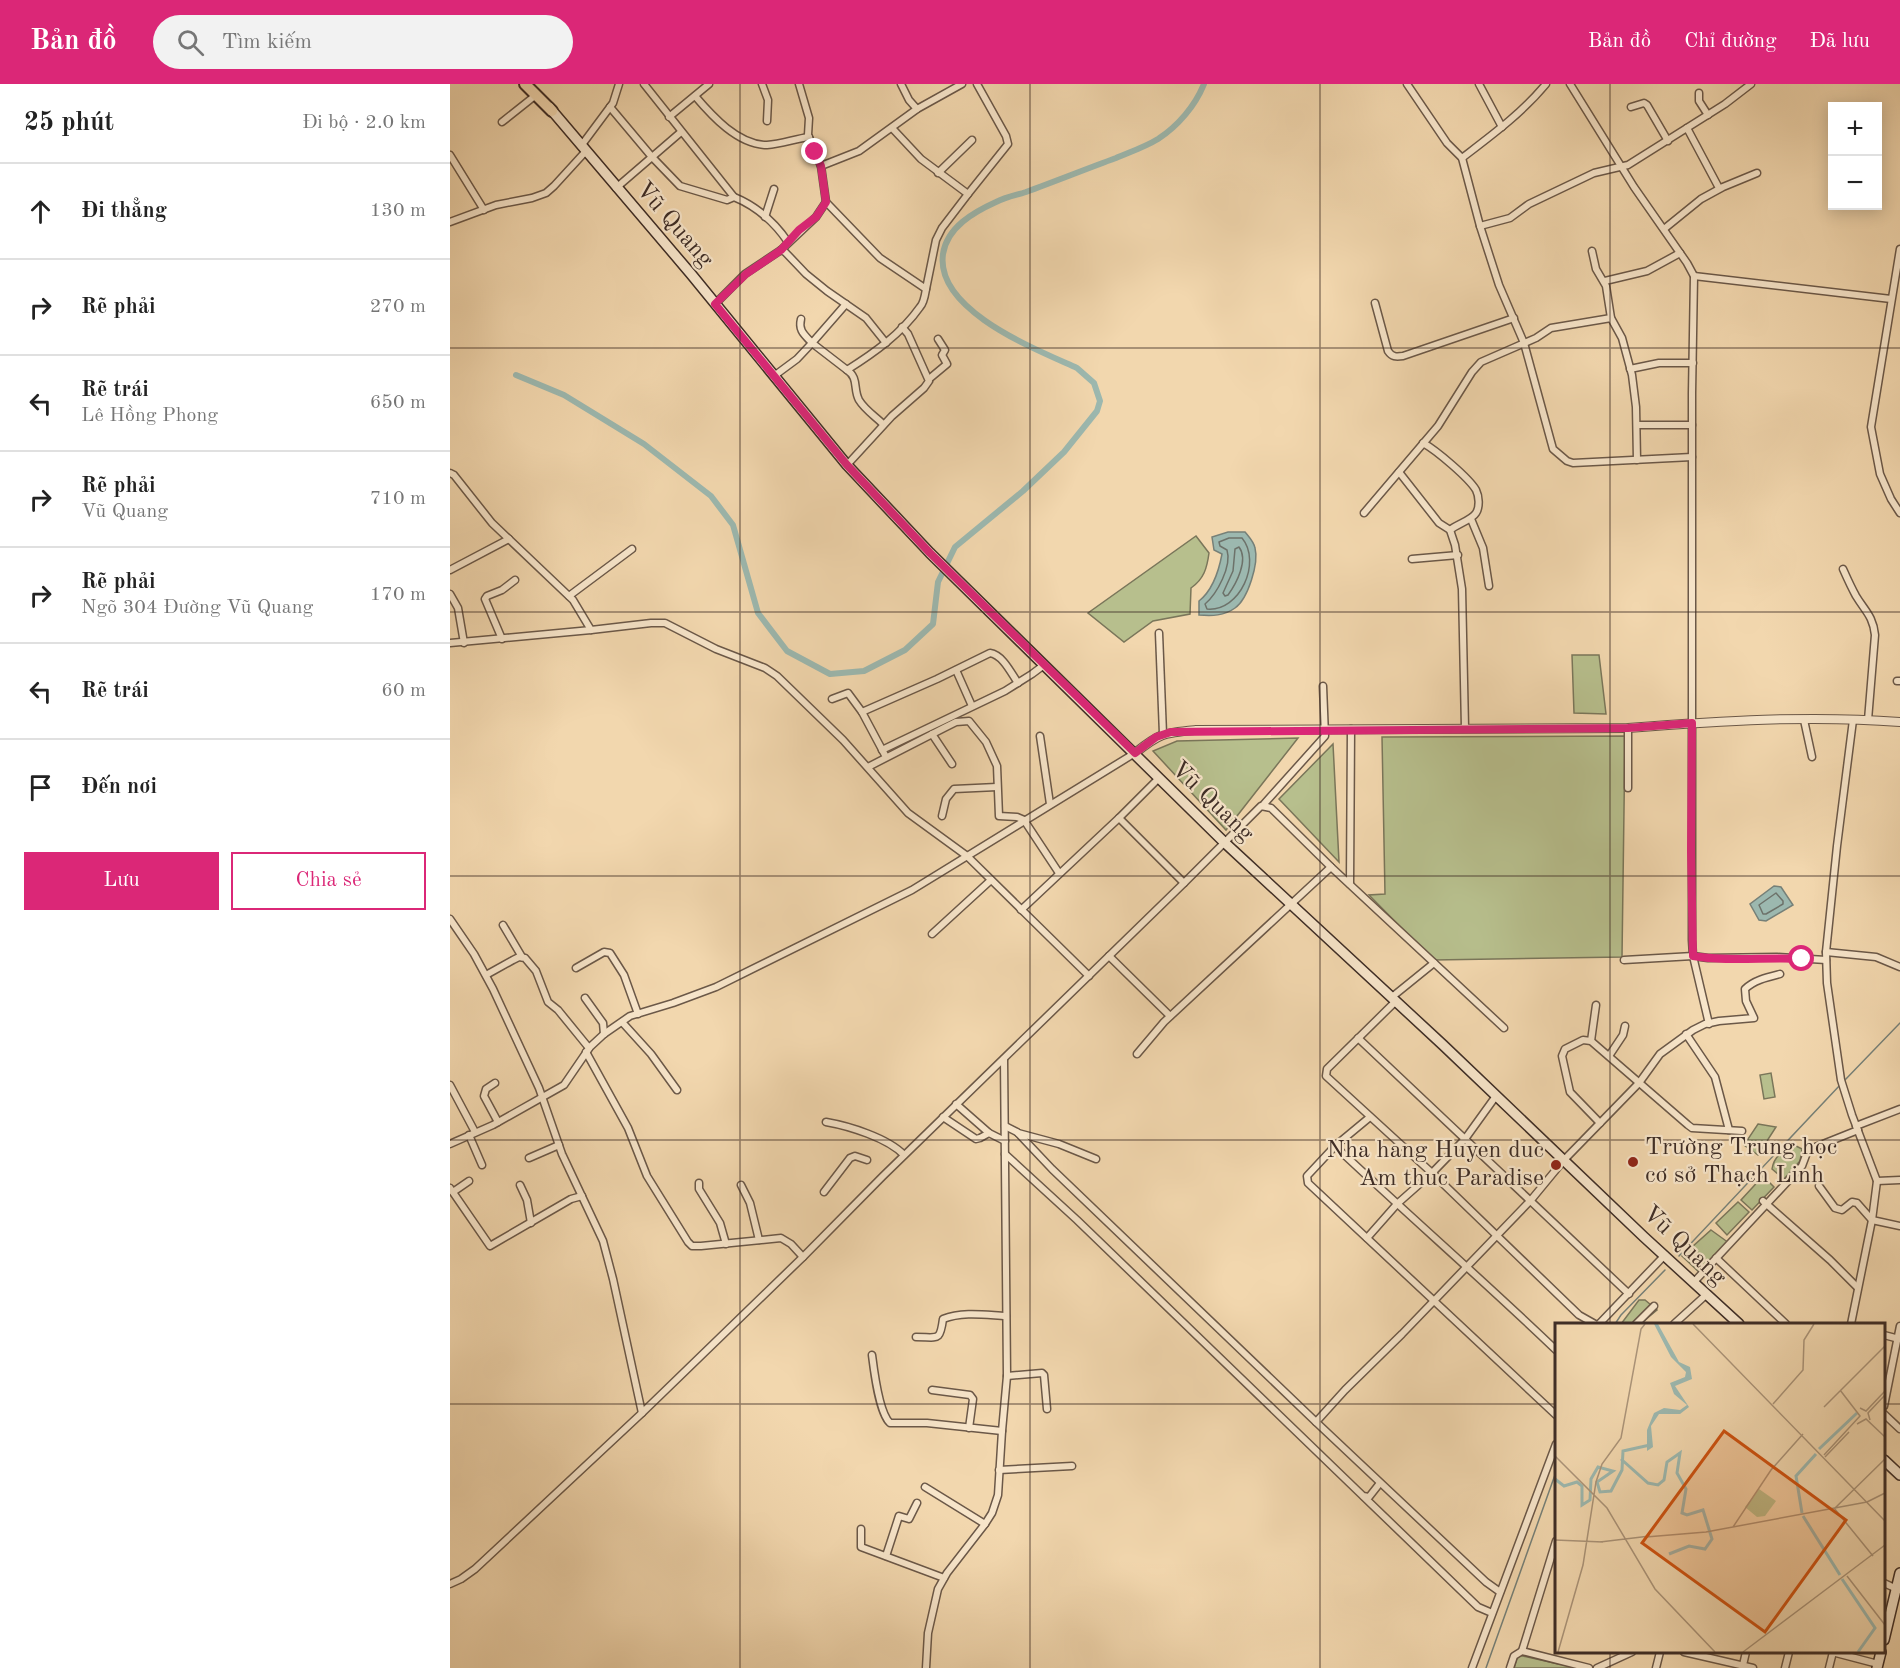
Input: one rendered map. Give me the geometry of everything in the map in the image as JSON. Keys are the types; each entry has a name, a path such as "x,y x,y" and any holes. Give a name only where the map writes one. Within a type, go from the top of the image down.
{"highway":[{"path":"527,84 552,111"}],"main road":[{"name":"Vũ Quang","path":"527,84 715,304 847,465 930,553 1224,842 1738,1323"},
{"path":"1885,1461 1900,1475"},
{"path":"1885,1636 1900,1573"}],"street":[{"path":"450,222 509,201 532,198 546,193 583,148 614,103 620,84"},
{"path":"644,84 734,196 777,227 788,242"},
{"path":"669,117 709,84"},
{"path":"762,84 768,100 767,121"},
{"path":"799,84 809,118 809,137 821,166 826,202 880,258 926,289"},
{"path":"901,84 909,100 917,109"},
{"path":"821,166 853,154 917,109 963,84"},
{"path":"847,370 886,343 921,306 936,240 942,228 1008,144 1006,136 977,84"},
{"path":"1407,84 1447,143 1462,158 1499,285 1524,343 1553,449 1567,461 1573,463 1692,457"},
{"path":"1479,84 1502,127"},
{"path":"1462,158 1533,101 1546,84"},
{"path":"1480,226 1510,218 1529,204 1573,182 1594,173 1622,167 1642,157 1725,104 1751,84"},
{"path":"1572,85 1622,167 1694,276 1691,851 1693,956 1710,1024"},
{"path":"502,122 535,90"},
{"path":"1699,93 1699,100 1707,115"},
{"path":"695,96 719,122 750,141 767,145 809,137"},
{"path":"1631,107 1647,105 1668,141"},
{"path":"610,107 680,186 727,200 734,196"},
{"path":"892,128 916,154 968,194"},
{"path":"1687,128 1719,188"},
{"path":"616,188 681,132"},
{"path":"938,173 972,140"},
{"path":"450,155 484,210"},
{"path":"1664,229 1719,188 1757,173"},
{"path":"765,217 774,189"},
{"path":"715,304 746,274 781,250 816,217 826,202"},
{"path":"1900,249 1871,427 1880,474 1900,513"},
{"path":"781,250 827,291 866,318 886,343"},
{"path":"1592,251 1596,269 1605,281 1611,318 1622,338 1630,369 1635,396 1637,460"},
{"path":"1605,281 1647,271 1680,254"},
{"path":"1694,276 1891,299"},
{"path":"1375,303 1388,351 1391,355 1398,357 1514,318"},
{"path":"774,376 797,359 846,304"},
{"path":"1364,513 1441,421 1478,364 1555,327 1611,318"},
{"path":"801,320 799,327 812,343 855,379 858,399 883,424"},
{"path":"902,327 908,334 929,379"},
{"path":"847,465 883,424 947,364 942,355 945,350 938,339"},
{"path":"1630,369 1659,363 1693,363"},
{"path":"1637,425 1692,425"},
{"path":"1423,443 1463,475 1478,494 1478,510 1471,519 1463,521 1450,530"},
{"path":"1399,472 1439,523 1450,530 1458,555 1462,589 1465,728"},
{"path":"450,473 492,523 569,596 591,630"},
{"path":"1471,519 1483,548 1489,586"},
{"path":"450,570 509,539"},
{"path":"569,596 632,549"},
{"path":"1412,559 1458,555"},
{"path":"1843,569 1855,595 1874,625 1868,720"},
{"path":"502,639 485,599 515,580"},
{"path":"450,594 458,608 464,643"},
{"path":"450,643 665,623 716,649 765,668 777,676 868,767 908,813 967,856 1089,976"},
{"path":"1159,633 1163,734"},
{"path":"862,712 990,653 1000,658 1018,683"},
{"path":"882,750 1018,683 1044,665"},
{"path":"956,670 972,706"},
{"path":"1266,806 1264,804 1325,736 1323,686"},
{"path":"832,699 848,693 862,712 886,757"},
{"path":"1804,720 1812,757"},
{"path":"450,1143 498,1122 564,1085 588,1050 604,1034 622,1022 638,1014 716,987 912,890 1163,734 1196,730 1628,728 1692,723 1804,720 1900,722"},
{"path":"1851,1323 1872,1220 1877,1181 1842,1083 1827,982 1826,952 1853,720"},
{"path":"868,767 956,722 969,721 991,751 997,766 999,816 1017,817 1024,820 1059,873"},
{"path":"1628,728 1628,788"},
{"path":"1350,884 1351,729"},
{"path":"932,734 951,764"},
{"path":"1040,736 1050,804"},
{"path":"1021,910 1159,778"},
{"path":"942,816 946,799 954,789 997,787"},
{"path":"450,1584 468,1575 495,1551 642,1413 956,1104 1185,884 1261,806 1271,808 1504,1028"},
{"path":"1119,818 1185,884"},
{"path":"1137,1054 1170,1016 1331,867"},
{"path":"932,934 991,879"},
{"path":"450,919 486,975 600,1233 608,1255 642,1413"},
{"path":"503,925 522,957 536,971 548,1002 558,1010 588,1050 628,1128 647,1176 688,1242 696,1246 781,1238 791,1244 803,1257"},
{"path":"576,968 604,952 609,953 624,975 638,1014"},
{"path":"1826,952 1876,957 1900,967"},
{"path":"1108,956 1170,1016"},
{"path":"1624,960 1693,956 1826,960"},
{"path":"486,975 522,957"},
{"path":"1434,963 1394,999 1325,1074 1432,1173 1579,1315 1595,1323"},
{"path":"1316,1422 1530,1200 1564,1160 1639,1083 1660,1054 1686,1034 1700,1027 1719,1021 1754,1018 1746,1001 1745,989 1750,984 1780,974"},
{"path":"585,998 605,1026 604,1034"},
{"path":"1591,1041 1596,1005"},
{"path":"622,1022 651,1054 677,1090"},
{"path":"1609,1056 1623,1035 1625,1026"},
{"path":"1686,1034 1715,1077 1729,1130"},
{"path":"1358,1038 1629,1294"},
{"path":"1600,1123 1570,1092 1562,1056 1565,1049 1583,1040 1591,1041 1692,1128 1742,1131"},
{"path":"926,1668 928,1633 938,1589 985,1524 998,1496 1008,1376 1004,1059"},
{"path":"495,1083 486,1089 484,1096 498,1122"},
{"path":"450,1085 472,1134 482,1165"},
{"path":"1366,1238 1397,1204 1465,1139 1496,1096"},
{"path":"956,1104 989,1133 1005,1141"},
{"path":"1694,1282 1764,1203 1802,1166 1808,1150 1900,1109"},
{"path":"943,1117 976,1139 989,1133"},
{"path":"1370,1117 1335,1146 1307,1176 1308,1183 1555,1413"},
{"path":"826,1122 841,1124 863,1132 904,1155"},
{"path":"1005,1126 1096,1159"},
{"path":"1017,1132 1052,1169 1380,1483 1486,1582 1500,1592"},
{"path":"529,1158 559,1144"},
{"path":"1335,1146 1555,1348"},
{"path":"1005,1154 1367,1496 1478,1607 1492,1613"},
{"path":"824,1192 850,1158 855,1156 867,1160"},
{"path":"1877,1181 1900,1180"},
{"path":"469,1181 451,1190 490,1246 571,1199 582,1196"},
{"path":"699,1183 701,1192 720,1223 726,1244"},
{"path":"520,1185 531,1223"},
{"path":"741,1185 750,1203 759,1240"},
{"path":"1819,1186 1835,1208 1842,1210 1852,1202 1857,1203 1872,1220 1900,1226"},
{"path":"1764,1203 1857,1287"},
{"path":"1598,1323 1665,1255"},
{"path":"1716,1258 1785,1323"},
{"path":"1675,1323 1707,1294"},
{"path":"1637,1323 1654,1305"},
{"path":"915,1337 940,1336 944,1319 950,1316 979,1314 1006,1316"},
{"path":"1885,1402 1900,1326"},
{"path":"872,1355 878,1390 887,1421 894,1424 927,1424 1002,1431"},
{"path":"1008,1376 1042,1373 1047,1409"},
{"path":"932,1390 970,1395 973,1399 969,1428"},
{"path":"1885,1415 1900,1429"},
{"path":"1472,1668 1555,1449"},
{"path":"999,1470 1072,1466"},
{"path":"1367,1496 1380,1483"},
{"path":"925,1487 985,1524"},
{"path":"886,1556 899,1516 909,1519 917,1503"},
{"path":"861,1529 861,1547 944,1578"},
{"path":"1520,1653 1555,1545"},
{"path":"1510,1668 1514,1656 1520,1653 1589,1668"},
{"path":"1597,1668 1630,1653"},
{"path":"1656,1668 1660,1653"},
{"path":"1691,1653 1753,1668"},
{"path":"1743,1665 1746,1653"},
{"path":"1785,1668 1789,1653"},
{"path":"1829,1668 1833,1653"},
{"path":"1836,1653 1877,1666"},
{"path":"1558,1660 1563,1665 1562,1668"}],"green space":[{"path":"1196,536 1209,553 1204,573 1191,588 1190,614 1153,621 1124,642 1088,613"},
{"path":"1572,655 1599,655 1606,714 1574,713"},
{"path":"1625,736 1622,957 1433,960 1369,895 1385,894 1382,737"},
{"path":"1298,738 1226,830 1153,751 1177,741"},
{"path":"1333,744 1339,862 1279,799"},
{"path":"1771,1073 1775,1097 1764,1099 1760,1075"},
{"path":"1758,1124 1776,1127 1758,1155 1744,1145"},
{"path":"1794,1145 1802,1149 1800,1161 1784,1179 1772,1169 1773,1164 1780,1154"},
{"path":"1763,1176 1774,1187 1752,1210 1741,1200"},
{"path":"1738,1202 1749,1212 1727,1235 1716,1223"},
{"path":"1711,1230 1729,1243 1701,1274 1682,1256"},
{"path":"1639,1300 1645,1300 1657,1310 1641,1323 1622,1323"},
{"path":"1518,1655 1558,1664 1560,1661 1589,1668 1514,1668"}],"water":[{"path":"1228,532 1245,532 1254,544 1256,555 1248,589 1240,603 1227,613 1199,615 1199,601 1212,586 1222,554 1214,550 1212,537"},
{"path":"1774,886 1781,887 1793,905 1766,921 1759,920 1750,904"}],"waterway":[{"path":"516,375 564,395 644,444 711,496 733,525 758,613 787,651 830,674 864,671 905,650 933,624 938,582 955,547 1023,491 1064,452 1097,411 1100,401 1094,383 1077,368 991,325 971,310 955,293 945,274 943,254 950,236 971,216 996,202 1116,158 1158,139 1185,115 1204,84"},
{"path":"1844,1081 1900,1023"},
{"path":"1679,1256 1841,1084"},
{"path":"1616,1323 1665,1270"},
{"path":"1486,1668 1555,1475"}],"place":[{"name":"Trường Trung học cơ sở Thạch Linh","path":"1633,1162"},
{"name":"Nha hang Huyen duc Am thuc Paradise","path":"1556,1165"}],"route":[{"path":"815,152 821,166 826,202 816,217 799,230 781,250 746,274 715,304 847,465 930,553 1135,753 1156,737 1171,732 1196,730 1628,728 1692,723 1693,956 1802,959"}]}
